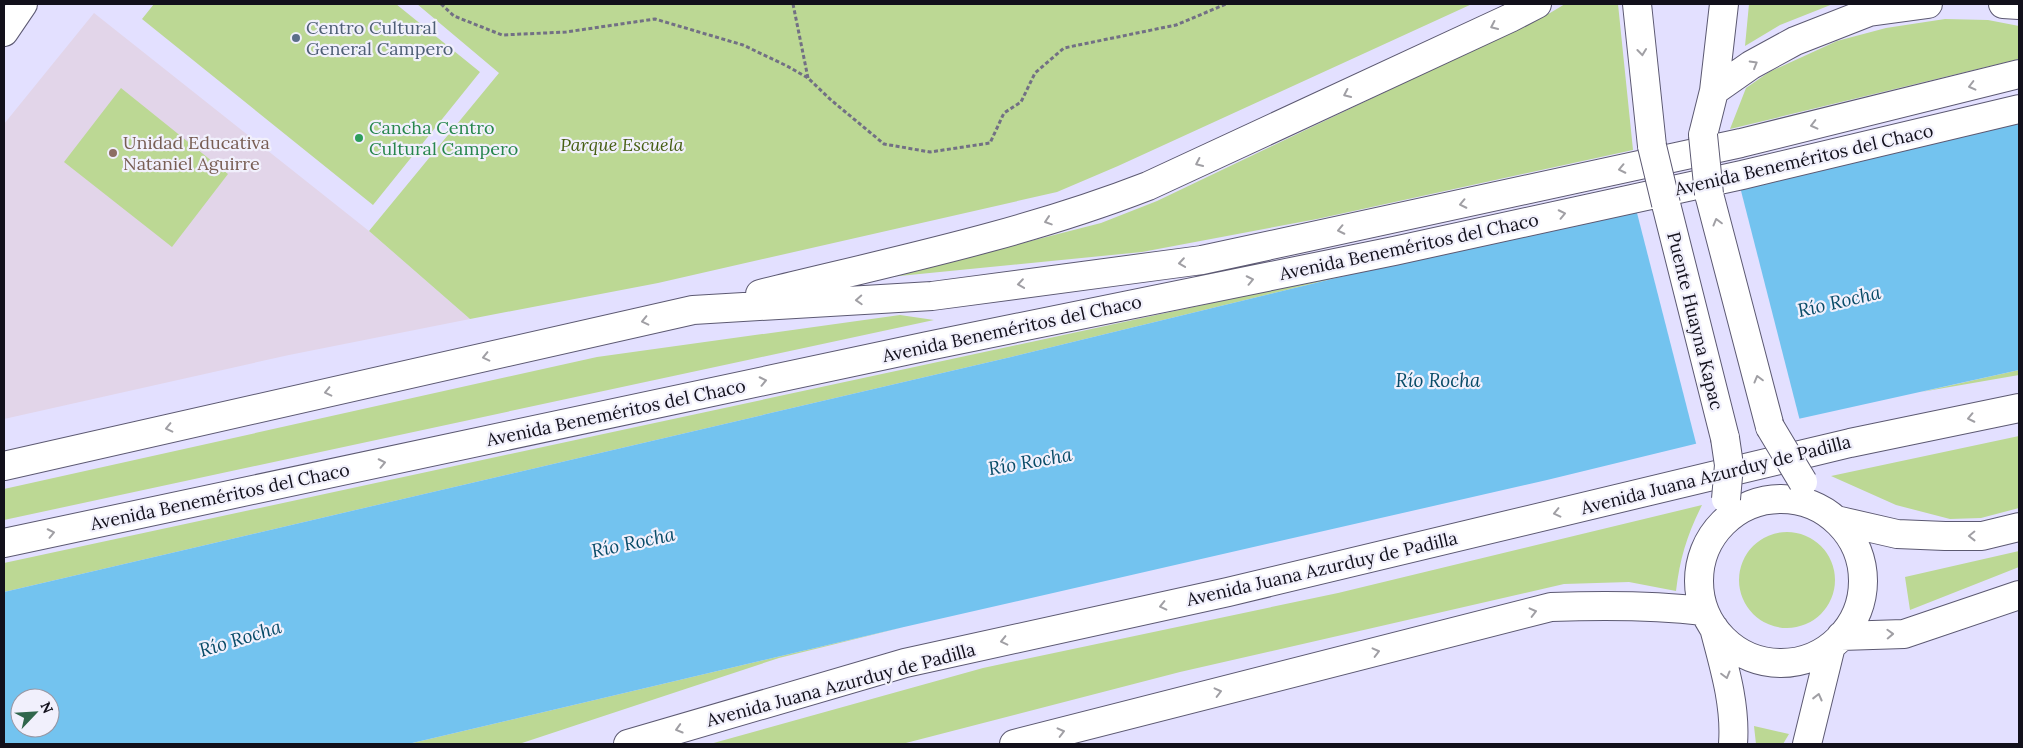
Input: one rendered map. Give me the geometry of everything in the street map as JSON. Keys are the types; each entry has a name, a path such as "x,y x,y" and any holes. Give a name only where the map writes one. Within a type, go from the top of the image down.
{"main road":[{"path":"4,32 23,4"},
{"path":"692,310 1019,230 1104,204 1148,186 1538,4"},
{"name":"Puente Huayna Kapac","path":"1638,4 1652,146 1725,438 1729,464 1726,499 1710,539"},
{"path":"1014,744 1551,608 1615,605 1665,606 1709,619 1728,644 1747,656 1768,662 1791,662 1812,657 1836,641 1856,615 1862,590 1861,565 1852,540 1803,482 1770,426 1709,194 1703,135 1714,91 1724,4"},
{"path":"1714,91 1751,65 1795,41 1870,12 1928,4"},
{"path":"2003,4 2019,5"},
{"name":"Avenida Beneméritos del Chaco","path":"4,466 692,310 932,296 1202,260 1741,143 2019,74"},
{"name":"Avenida Beneméritos del Chaco","path":"4,543 928,346 1394,251 1742,175 2019,109"},
{"name":"Avenida Juana Azurduy de Padilla","path":"628,744 905,664 1238,589 1850,443 2019,408"},
{"path":"1733,744 1734,730 1728,683 1699,586 1700,561 1710,539 1723,522 1741,509 1761,501 1783,499 1805,502 1830,516 1897,534 1982,536 2019,527"},
{"path":"1836,641 1904,634 2019,596"},
{"path":"1806,744 1836,641"}],"path":[{"path":"441,4 454,16 502,35 566,32 655,19 743,46 808,78 831,100 884,144 930,152 990,143 1004,113 1021,102 1035,73 1064,48 1176,25 1226,4"},
{"path":"793,4 808,78"}],"shaded area":[{"path":"94,13 369,231 470,319 289,355 4,419 4,124"}],"green space":[{"name":"Cancha Centro Cultural Campero","path":"154,4 396,4 480,72 373,205 142,19"},
{"name":"Parque Escuela","path":"417,4 1472,4 1057,192 658,283 470,319 369,231 499,73"},
{"path":"1565,4 1618,4 1633,150 1317,219 1142,252 869,279 992,251 1101,223 1157,201 1550,13"},
{"path":"1749,4 1833,4 1780,25 1745,46"},
{"path":"1945,19 1988,20 2019,26 2019,59 1730,129 1746,88 1769,72 1837,41 1886,28"},
{"path":"121,88 228,174 172,247 64,162"},
{"path":"1398,263 1011,357 4,592 4,563"},
{"path":"900,315 934,320 4,520 4,489 597,357"},
{"path":"2019,370 2019,375 1921,392"},
{"path":"2019,436 2019,508 1981,518 1950,519 1896,505 1831,476"},
{"path":"1702,505 1685,547 1676,591 1629,582 1564,584 1180,672 902,744 710,744 983,668 1338,593"},
{"path":"1787,532 1805,536 1821,546 1831,562 1835,580 1831,598 1821,614 1805,624 1787,628 1769,624 1753,614 1743,598 1739,580 1743,562 1753,546 1769,536"},
{"path":"2019,551 2019,567 1910,610 1905,577"},
{"path":"904,627 779,658 519,744 408,744"},
{"path":"1754,726 1789,734 1783,744 1756,744"}],"water":[{"name":"Río Rocha","path":"2019,120 2019,370 1798,419 1547,480 904,627 408,744 4,744 4,592 1011,357 1398,263"}],"pier":[{"path":"1739,183 1800,421 1697,447 1636,209"}],"place":[{"name":"Centro Cultural General Campero","path":"296,38"},
{"name":"Cancha Centro Cultural Campero","path":"359,138"},
{"name":"Unidad Educativa Nataniel Aguirre","path":"113,153"}]}
